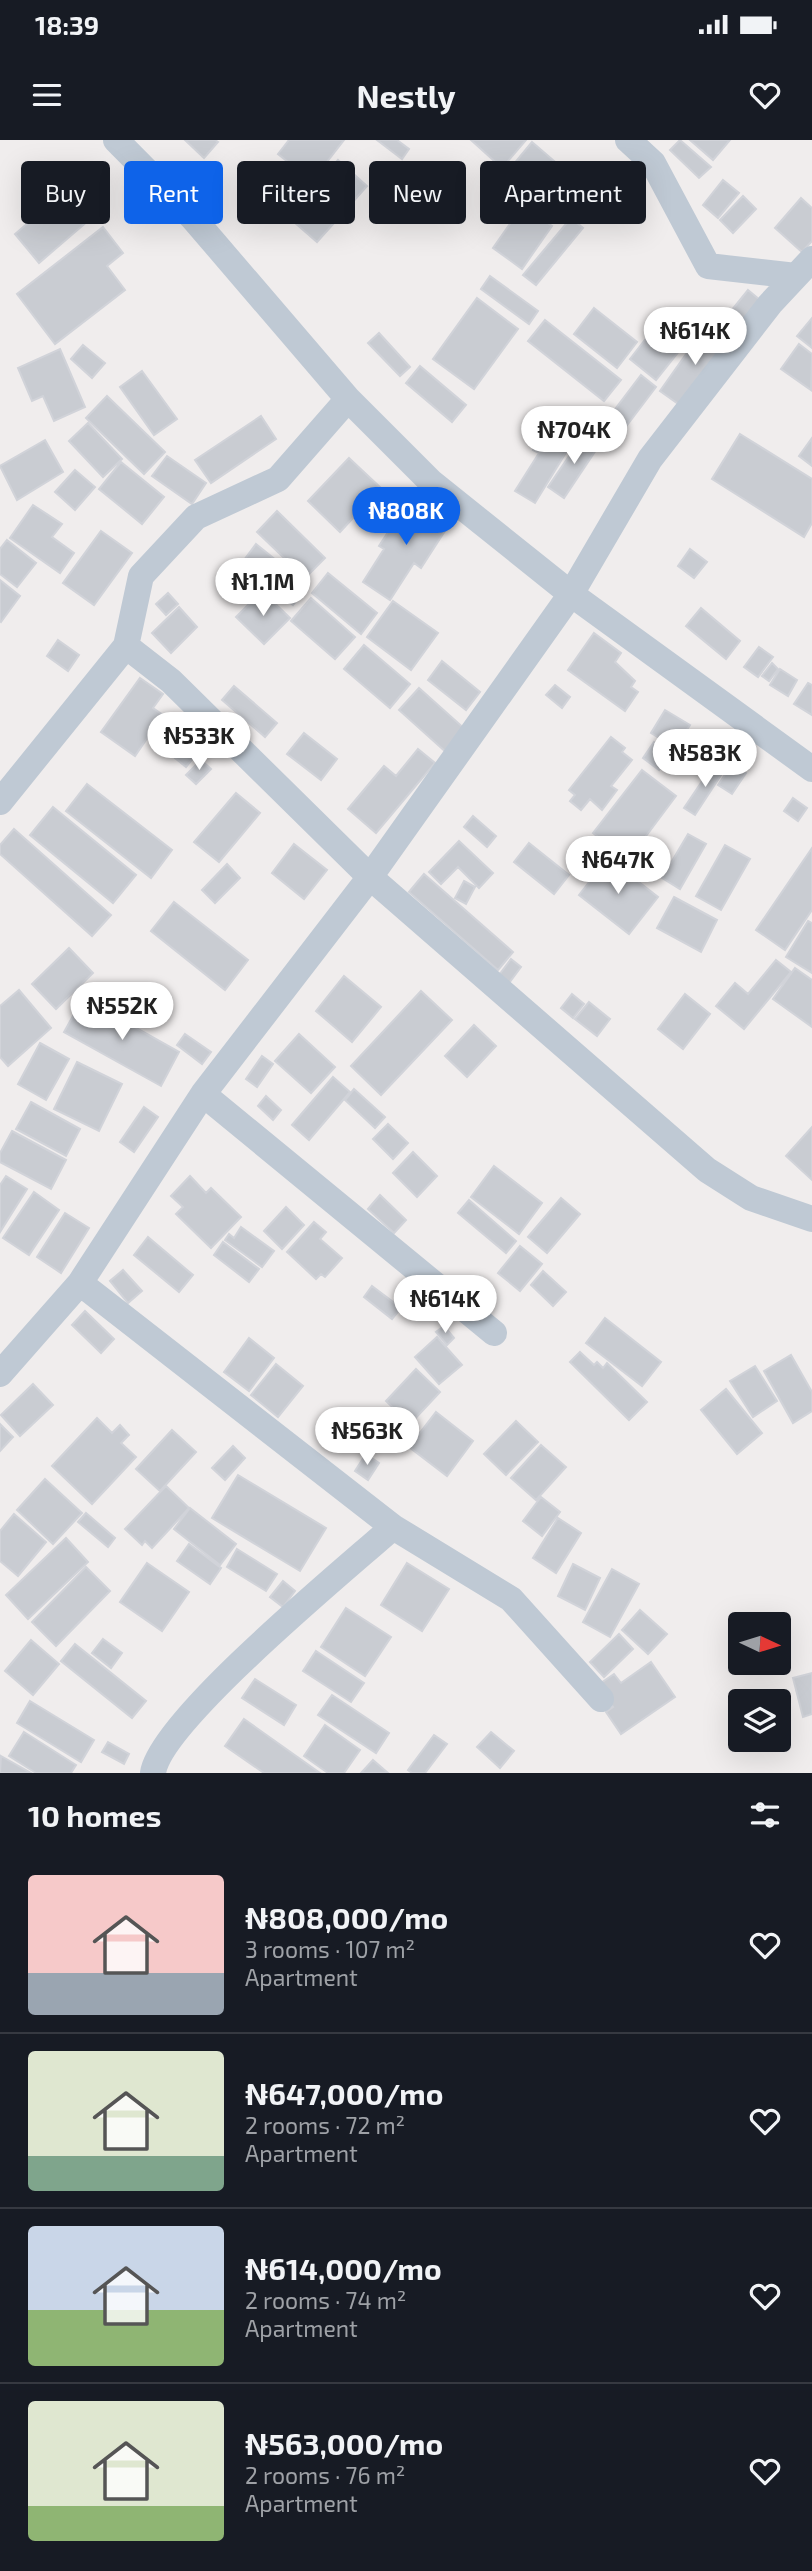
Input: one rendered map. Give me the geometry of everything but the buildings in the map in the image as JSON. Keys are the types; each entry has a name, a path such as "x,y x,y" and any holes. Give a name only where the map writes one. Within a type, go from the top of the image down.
{"street":[{"path":"116,140 192,218 348,400 431,482 572,594 812,769"},
{"path":"628,140 653,163 708,266 804,268"},
{"path":"0,1374 80,1283 203,1094 370,877 572,594 650,458 739,343 804,268"},
{"path":"0,802 126,646 141,576 196,517 278,479 348,400"},
{"path":"126,646 171,681 370,877 707,1170 751,1198 812,1219"},
{"path":"203,1094 494,1334"},
{"path":"80,1283 393,1527 511,1599 601,1699"},
{"path":"153,1773 154,1765 178,1727 255,1650 393,1527"}]}
